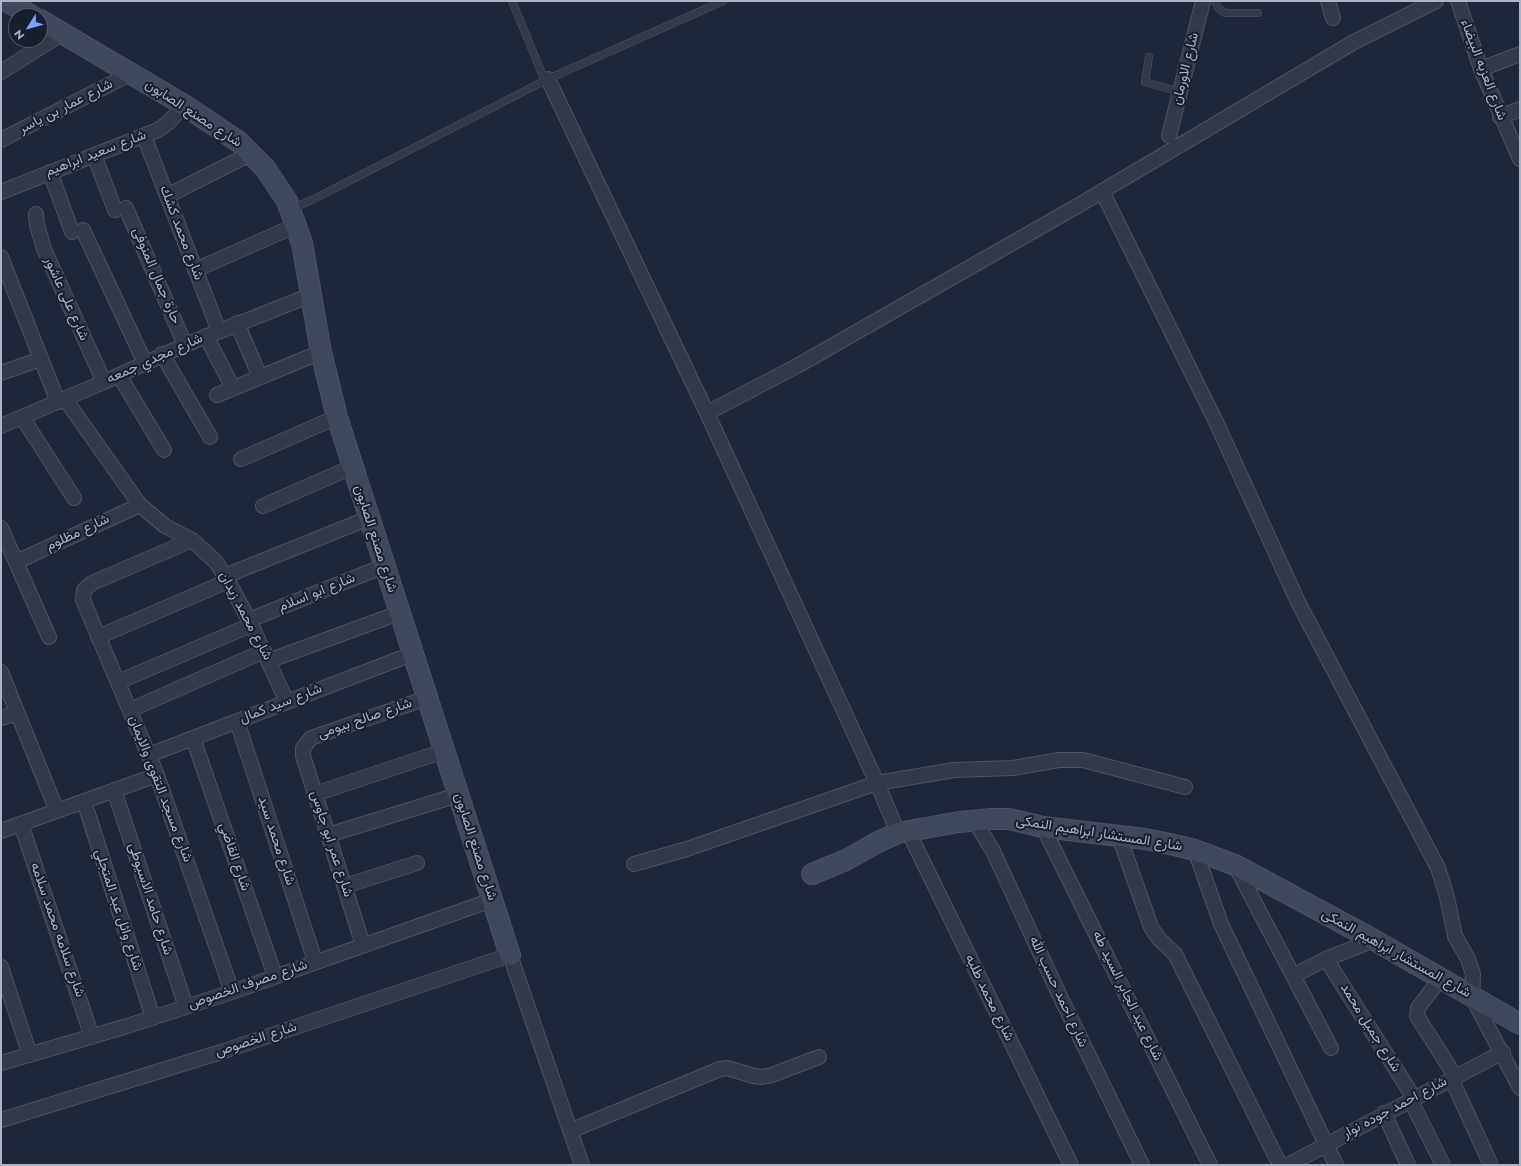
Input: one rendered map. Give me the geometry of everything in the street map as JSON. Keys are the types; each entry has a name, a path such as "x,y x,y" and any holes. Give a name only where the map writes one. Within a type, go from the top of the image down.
{"street":[{"path":"6,1 18,8"},
{"name":"شارع الاورمان","path":"1169,136 1203,1"},
{"path":"1328,1 1333,18"},
{"path":"707,413 797,366 1102,191 1354,42 1436,1"},
{"name":"شارع العزبه البيضاء","path":"1458,1 1481,69 1500,117 1520,159"},
{"name":"شارع مصنع الصابون","path":"48,25 184,106 239,142 252,153 277,184 294,217 302,243 321,352 337,417 352,467 509,952 582,1165"},
{"path":"1,72 63,33"},
{"path":"1481,69 1520,54"},
{"name":"شارع عمار بن ياسر","path":"1,140 130,74"},
{"name":"شارع محمد طلبه","path":"547,80 707,413 879,787 1071,1165"},
{"name":"شارع سعيد ابراهيم","path":"1,192 144,136 169,122 184,106"},
{"path":"1500,117 1520,109"},
{"name":"شارع محمد كشك","path":"144,136 195,270 213,333 233,388"},
{"path":"167,196 252,153"},
{"name":"حارة جمال المنوفى","path":"94,155 185,345"},
{"path":"50,172 77,231 145,363"},
{"path":"1102,191 1217,424 1298,602 1438,868 1447,897 1455,936 1458,945 1468,960 1473,974 1472,997 1519,1083"},
{"name":"شارع على عاشور","path":"36,214 37,225 44,249 104,382"},
{"path":"195,270 294,217"},
{"name":"شارع محمد زيدان","path":"1,257 41,359 61,400 140,505 165,526 192,540 208,554 227,579 250,623 287,702"},
{"name":"شارع مجدي جمعه","path":"1,425 104,382 162,354 237,323 311,295"},
{"path":"237,323 260,377"},
{"path":"216,395 321,352"},
{"path":"162,354 210,437"},
{"path":"1,373 41,359"},
{"path":"119,375 164,450"},
{"path":"22,417 74,498"},
{"path":"241,459 337,417"},
{"path":"263,506 352,467"},
{"name":"شارع مظلوم","path":"16,562 140,505"},
{"path":"98,637 227,579 369,518"},
{"path":"1,528 48,637"},
{"name":"شارع مسجد التقوى والايمان","path":"192,540 92,583 84,590 83,600 157,775 232,992"},
{"name":"شارع ابو اسلام","path":"118,682 250,623 384,566"},
{"path":"130,710 266,656 399,613"},
{"name":"شارع سيد كمال","path":"149,755 412,654"},
{"path":"1,672 57,811"},
{"name":"شارع صالح بيومى","path":"304,744 315,737 426,698"},
{"path":"1,718 17,713"},
{"name":"شارع محمد سيد","path":"237,721 315,961"},
{"name":"شارع القاضي","path":"193,738 275,976"},
{"name":"شارع عمر ابو جاوس","path":"304,744 303,756 363,945"},
{"path":"315,794 444,752"},
{"path":"634,864 687,849 879,787 954,770 1013,768 1045,762 1073,760 1092,761 1185,787"},
{"path":"1,831 157,775"},
{"name":"شارع حامد الاسيوطى","path":"114,790 186,1007"},
{"path":"328,835 458,795"},
{"name":"شارع وائل عبد المتجلي","path":"84,801 153,1018"},
{"name":"شارع المستشار ابراهيم النمكى","path":"812,874 846,860 878,842 899,827 974,820 1009,820 1043,827 1157,841 1195,850 1236,866 1374,940 1520,1024"},
{"name":"شارع احمد حسب الله","path":"974,820 993,851 1058,992 1142,1165"},
{"name":"شارع سلامه محمد سلامه","path":"21,824 92,1037"},
{"name":"شارع عبد الجابر السيد طه","path":"1043,827 1210,1165"},
{"path":"1119,836 1151,927 1159,939 1174,954 1280,1165"},
{"path":"1195,850 1221,924 1336,1165"},
{"path":"344,886 417,863"},
{"path":"1236,866 1331,1048"},
{"name":"شارع مصرف الخصوص","path":"1,1063 153,1018 232,992 363,945 494,905"},
{"path":"1293,976 1326,959 1374,940"},
{"name":"شارع الخصوص","path":"1,1120 221,1052 509,952"},
{"name":"شارع جميل محمد","path":"1326,959 1412,1098 1442,1165"},
{"path":"1,967 30,1055"},
{"path":"1440,979 1418,1008 1417,1016 1453,1077 1491,1165"},
{"name":"شارع احمد جوده نوار","path":"1288,1165 1412,1098 1502,1052"},
{"path":"570,1131 720,1069 727,1068 762,1077 772,1075 820,1057"},
{"path":"1384,1113 1408,1165"}],"lane":[{"path":"1,8 6,1"},
{"path":"512,1 547,80"},
{"path":"294,217 321,195 547,80 723,1"},
{"path":"1216,1 1218,8 1225,13 1258,13"},
{"path":"1149,57 1145,82 1180,92"}]}
